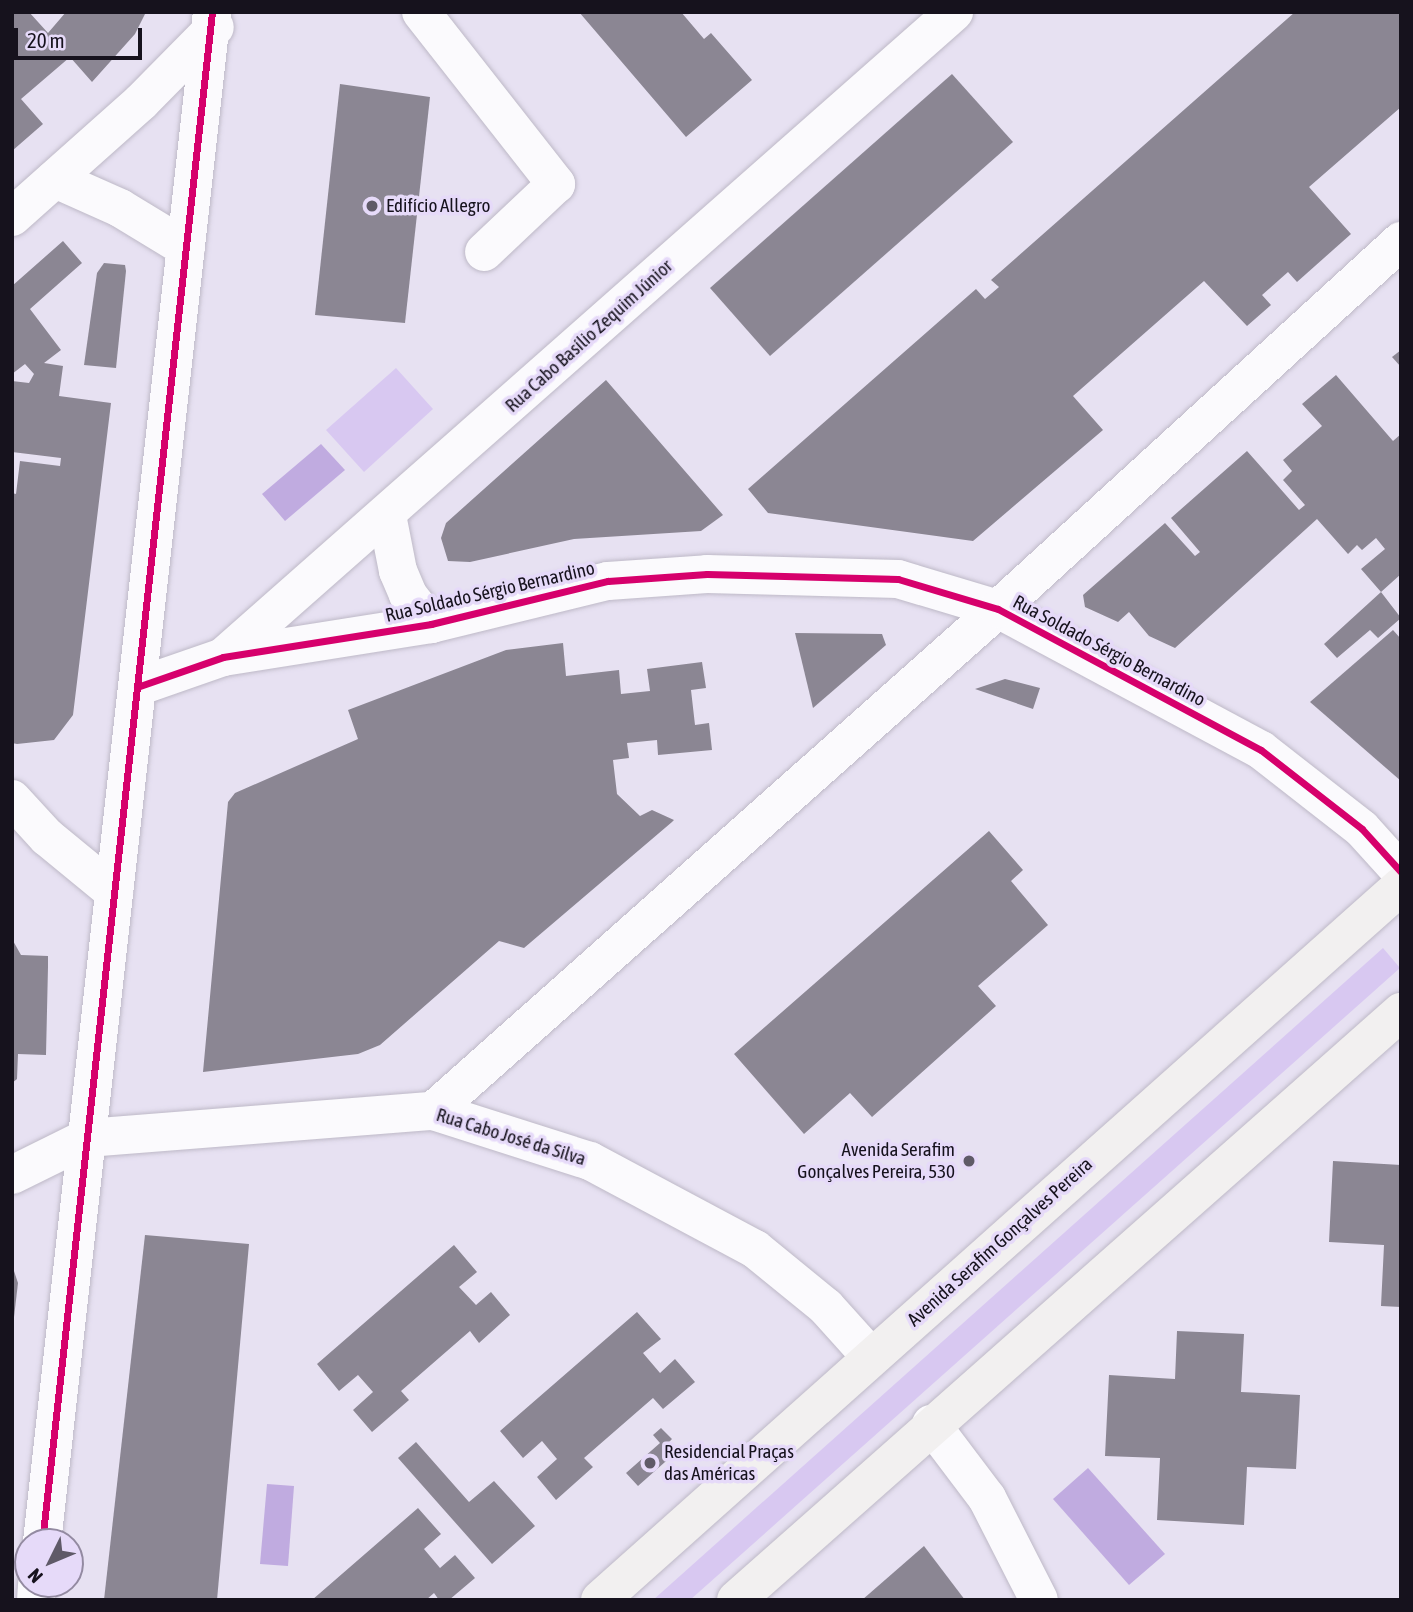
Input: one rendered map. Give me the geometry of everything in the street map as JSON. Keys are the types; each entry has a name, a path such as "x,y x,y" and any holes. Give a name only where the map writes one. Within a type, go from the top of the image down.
{"main road":[{"name":"Avenida Serafim Gonçalves Pereira","path":"600,1600 1401,886"},
{"path":"736,1600 931,1424 1401,1012"}],"street":[{"path":"421,12 556,184 484,252"},
{"name":"Rua Cabo Basílio Zequim Júnior","path":"223,657 954,12"},
{"path":"12,217 55,179 218,19"},
{"path":"44,1528 186,248 218,19"},
{"path":"55,179 120,208 186,248"},
{"path":"433,1111 998,609 1401,242"},
{"name":"Rua Soldado Sérgio Bernardino","path":"387,515 398,571 408,595 431,624"},
{"name":"Rua Soldado Sérgio Bernardino","path":"137,687 223,657 431,624 608,581 707,574 898,579 998,609 1261,750 1362,829 1401,872"},
{"path":"12,799 47,837 114,892"},
{"name":"Rua Cabo José da Silva","path":"12,1175 87,1138 433,1111 590,1161 755,1249 826,1307 872,1357"},
{"path":"931,1424 987,1498 1039,1600"}],"shaded area":[{"path":"396,368 433,409 364,472 326,430"},
{"path":"321,444 345,470 285,521 262,494"},
{"path":"1383,948 1400,968 690,1600 653,1600"},
{"path":"1088,1468 1165,1554 1129,1585 1053,1499"},
{"path":"267,1484 294,1486 288,1566 260,1564"}],"building":[{"path":"12,12 29,12 48,33 66,12 146,12 135,34 92,82 70,57 21,99 43,124 12,151"},
{"path":"579,12 681,12 704,39 711,33 752,80 686,137"},
{"path":"1295,12 1401,12 1401,107 1309,187 1351,234 1297,282 1288,272 1262,295 1271,305 1247,326 1204,281 1073,396 1103,430 973,541 768,513 748,489 976,289 985,299 999,287 991,280"},
{"path":"952,74 1013,142 770,356 710,288"},
{"name":"Edifício Allegro","path":"340,84 430,97 405,323 315,315"},
{"path":"63,241 82,263 30,309 61,350 44,363 63,366 59,396 111,403 73,715 54,740 17,744 12,743 12,493 16,494 20,461 60,466 61,458 12,452 12,381 29,383 34,374 25,364 12,374 12,286"},
{"path":"104,263 125,265 126,271 116,368 84,365 97,273"},
{"path":"1401,350 1401,367 1392,357"},
{"path":"1336,375 1393,441 1401,434 1401,574 1381,592 1361,569 1385,549 1376,538 1362,550 1357,545 1348,554 1317,519 1175,648 1149,636 1129,612 1118,622 1085,607 1083,595 1165,523 1195,556 1200,552 1171,518 1247,451 1299,510 1305,505 1283,480 1292,471 1283,460 1322,426 1302,404"},
{"path":"606,380 723,515 701,531 574,539 470,562 448,561 441,538 446,523"},
{"path":"1381,592 1401,618 1378,638 1370,630 1337,658 1324,644"},
{"path":"1393,630 1401,639 1401,781 1310,702"},
{"path":"795,633 882,634 886,645 813,708"},
{"path":"563,643 566,676 619,670 621,694 650,691 647,669 702,662 706,688 691,690 695,725 709,723 712,750 658,755 657,740 627,743 629,758 613,760 617,794 640,816 652,810 674,820 524,948 499,941 380,1045 358,1054 203,1072 228,802 235,793 358,739 348,710 506,650"},
{"path":"1005,679 1040,688 1033,709 975,689"},
{"path":"989,831 1023,870 1011,881 1048,925 978,986 996,1006 872,1117 850,1093 804,1134 734,1054"},
{"path":"12,939 21,955 48,956 48,967 46,1055 18,1054 17,1079 12,1083"},
{"path":"1333,1161 1401,1165 1401,1307 1381,1306 1384,1245 1329,1242"},
{"path":"145,1235 249,1244 217,1600 104,1600"},
{"path":"454,1245 477,1272 459,1287 476,1305 491,1292 510,1315 479,1343 470,1331 401,1391 409,1400 372,1432 353,1410 373,1392 358,1375 339,1391 317,1364"},
{"path":"12,1265 18,1283 14,1317 12,1317"},
{"path":"637,1312 661,1339 643,1353 660,1373 675,1359 695,1382 663,1409 653,1398 584,1458 593,1467 556,1500 537,1477 557,1459 542,1441 523,1458 500,1431"},
{"path":"1177,1331 1244,1334 1241,1392 1300,1395 1296,1469 1247,1467 1244,1525 1157,1520 1160,1458 1105,1456 1109,1375 1175,1379"},
{"name":"Residencial Praças das Américas","path":"661,1428 672,1439 666,1445 674,1454 638,1486 626,1473 660,1443 653,1435"},
{"path":"416,1442 469,1502 494,1481 535,1526 492,1564 398,1458"},
{"path":"418,1508 441,1534 424,1549 440,1568 455,1555 475,1578 449,1600 439,1600 434,1593 426,1600 312,1600"},
{"path":"924,1546 965,1600 862,1600"}],"cycle path":[{"path":"44,1528 212,12"},
{"path":"137,687 223,657 431,624 608,581 707,574 898,579 998,609 1261,750 1362,829 1401,872"}],"place":[{"name":"Edifício Allegro","path":"372,206"},
{"name":"Avenida Serafim Gonçalves Pereira, 530","path":"969,1161"},
{"name":"Residencial Praças das Américas","path":"650,1463"}]}
